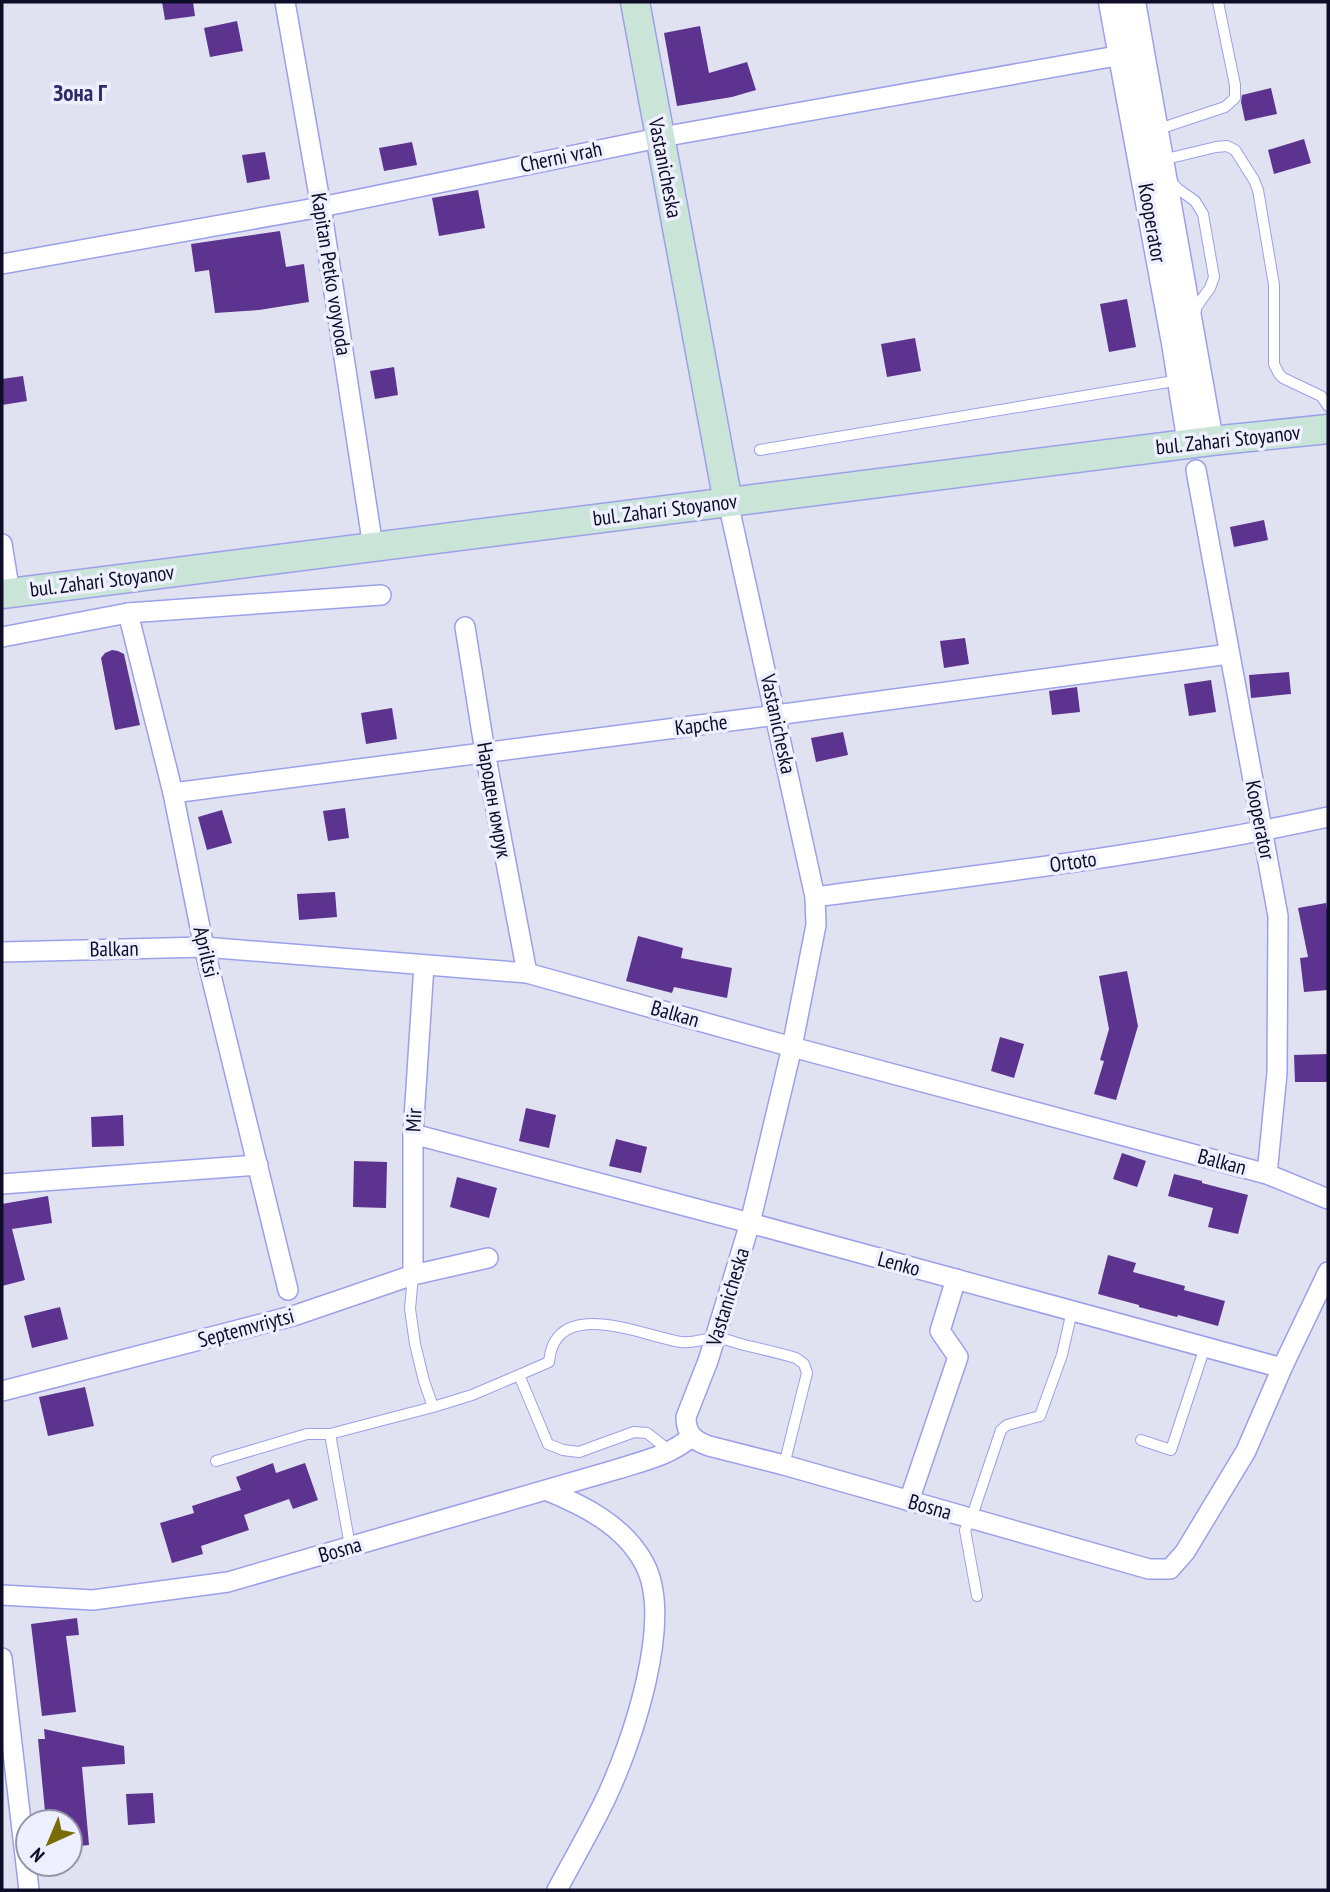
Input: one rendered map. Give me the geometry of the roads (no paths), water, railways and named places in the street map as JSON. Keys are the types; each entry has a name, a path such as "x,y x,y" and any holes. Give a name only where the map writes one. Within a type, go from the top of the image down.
{"main road":[{"name":"Vastanicheska","path":"635,2 728,502"},
{"name":"bul. Zahari Stoyanov","path":"6,593 728,502 1199,452 1328,429"}],"street":[{"name":"Kapitan Petko voyvoda","path":"285,2 321,206 373,547"},
{"name":"Kooperator","path":"1111,2 1180,380 1199,452"},
{"name":"Kooperator","path":"1133,2 1191,327 1199,452 1229,654 1278,916 1277,1073 1267,1174"},
{"name":"Cherni vrah","path":"2,264 321,206 659,137 1122,55"},
{"name":"Vastanicheska","path":"691,1437 686,1427 686,1417 716,1338 750,1223 792,1047 816,925 816,897 728,502"},
{"path":"2,544 6,593"},
{"path":"2,637 128,614 381,595"},
{"name":"Apriltsi","path":"128,614 173,793 204,947 288,1290"},
{"name":"Народен юмрук","path":"465,627 485,752 527,973"},
{"name":"Kapche","path":"173,793 1229,654"},
{"name":"Ortoto","path":"816,897 1101,858 1262,832 1328,817"},
{"name":"Balkan","path":"2,952 204,947 527,973 1267,1174 1328,1199"},
{"name":"Mir","path":"413,1275 413,1134 424,965"},
{"name":"Lenko","path":"413,1134 1282,1368"},
{"path":"2,1184 258,1165"},
{"name":"Septemvriytsi","path":"2,1391 296,1315 413,1275 488,1258"},
{"path":"1282,1368 1328,1272"},
{"path":"909,1501 958,1357 940,1331 956,1279"},
{"name":"Bosna","path":"2,1595 93,1600 228,1582 548,1491 670,1451 691,1437 709,1446 785,1465 1149,1569 1170,1569 1185,1552 1246,1451 1282,1368"},
{"path":"548,1491 592,1511 625,1536 645,1564 654,1593 656,1628 646,1681 632,1732 606,1798 557,1890"},
{"path":"2,1658 29,1890"}],"lane":[{"path":"1156,130 1226,107 1235,97 1235,85 1218,2"},
{"path":"1163,167 1216,147 1227,146 1235,150 1258,190 1274,285 1274,364 1283,379 1321,396 1328,406"},
{"path":"760,450 1180,380"},
{"path":"413,1275 410,1309 415,1344 433,1407"},
{"path":"977,1596 965,1530 1001,1430 1007,1425 1040,1416 1062,1355 1072,1311"},
{"path":"216,1461 307,1434 330,1434 472,1395 550,1362 550,1353 556,1340 569,1327 605,1324 683,1342 716,1338 796,1358 804,1364 807,1373 785,1465"},
{"path":"1141,1440 1171,1450 1205,1347"},
{"path":"519,1375 548,1444 579,1452 634,1432 647,1433 670,1451"},
{"path":"330,1434 350,1546"}],"district":[{"name":"Зона Г","path":"80,93"}]}
